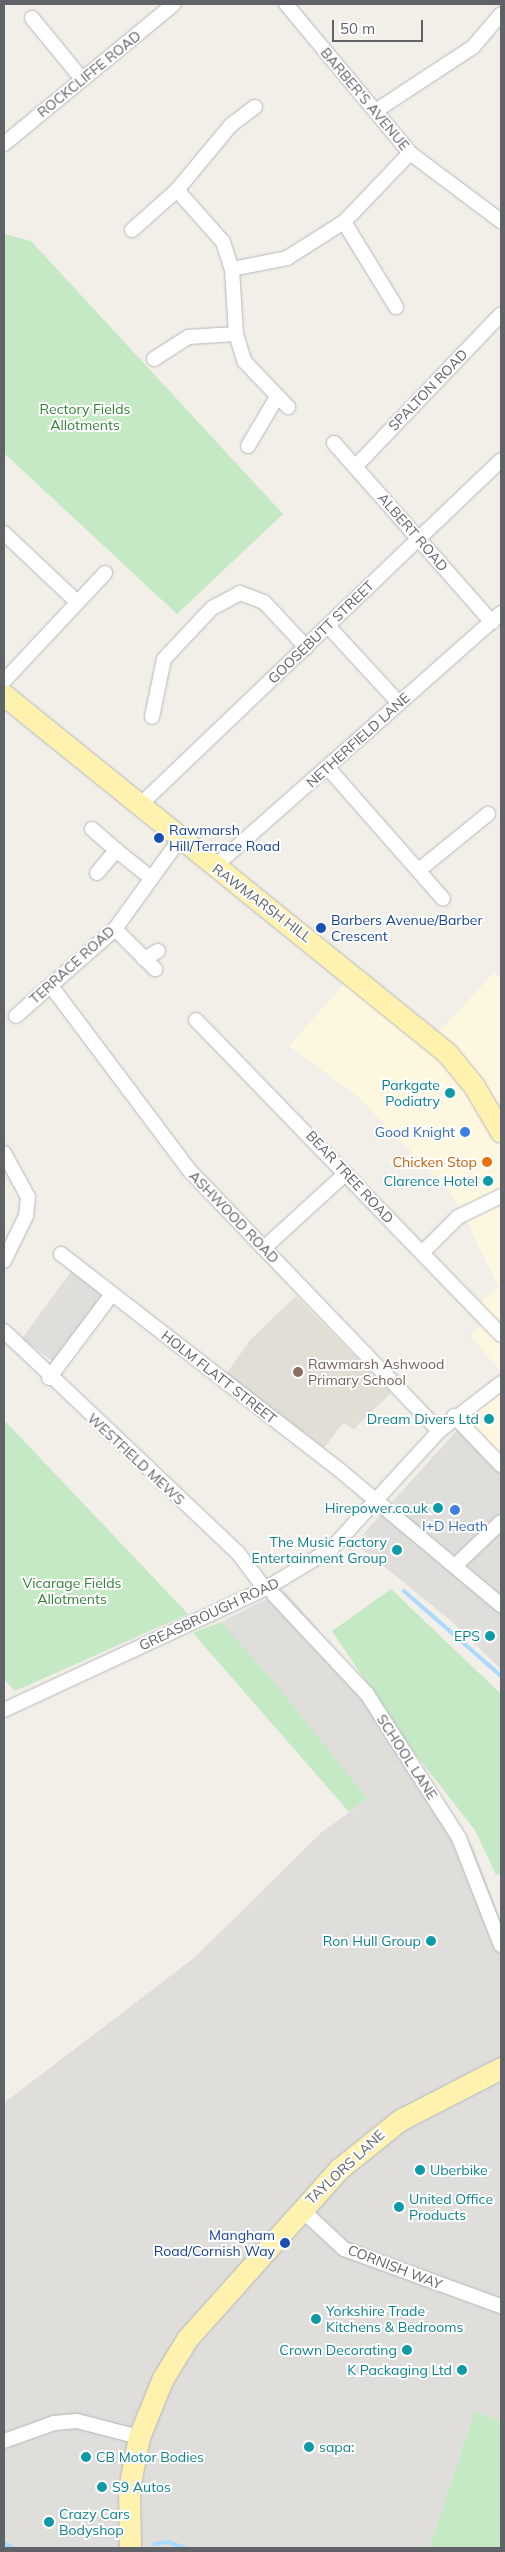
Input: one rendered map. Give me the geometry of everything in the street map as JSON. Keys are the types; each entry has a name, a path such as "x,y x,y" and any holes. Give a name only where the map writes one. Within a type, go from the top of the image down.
{"main road":[{"name":"RAWMARSH HILL","path":"4,695 140,805 180,840 290,923 446,1053 474,1086 500,1131"},
{"name":"TAYLORS LANE","path":"130,2548 129,2488 139,2437 162,2380 216,2302 301,2209 383,2131 501,2068"}],"street":[{"name":"ROCKCLIFFE ROAD","path":"4,144 174,4"},
{"name":"BARBER'S AVENUE","path":"286,4 377,110 410,153 501,221"},
{"path":"377,110 473,47 501,14"},
{"path":"32,18 82,79"},
{"path":"132,230 177,190 231,125 255,107"},
{"path":"232,270 287,258 344,222 410,153"},
{"path":"177,190 222,242 232,270 236,334 244,361 283,402 248,446"},
{"path":"344,222 396,307"},
{"name":"SPALTON ROAD","path":"355,467 501,314"},
{"path":"154,359 188,337 236,334"},
{"name":"ALBERT ROAD","path":"334,443 418,540 496,618"},
{"name":"GOOSEBUTT STREET","path":"140,805 501,460"},
{"path":"4,534 77,602"},
{"path":"4,680 105,573"},
{"path":"152,717 164,659 212,608 240,592 264,602 306,646"},
{"name":"NETHERFIELD LANE","path":"214,867 496,618"},
{"path":"328,626 399,703"},
{"path":"328,768 443,899"},
{"path":"419,870 488,814"},
{"path":"92,829 151,878"},
{"name":"TERRACE ROAD","path":"16,1016 115,929 180,840"},
{"path":"97,873 116,850"},
{"path":"115,929 155,969"},
{"path":"144,959 158,951"},
{"name":"ASHWOOD ROAD","path":"51,986 166,1144 439,1431"},
{"name":"BEAR TREE ROAD","path":"196,1020 501,1335"},
{"path":"4,1152 28,1197 26,1216 4,1261"},
{"path":"264,1248 346,1173"},
{"path":"422,1253 458,1217 501,1196"},
{"name":"HOLM FLATT STREET","path":"61,1254 377,1501 456,1565 501,1605"},
{"path":"49,1378 112,1294"},
{"name":"WESTFIELD MEWS","path":"4,1331 49,1378 238,1553 270,1592"},
{"name":"GREASBROUGH ROAD","path":"4,1710 183,1627 270,1592 331,1549 454,1416 501,1383"},
{"path":"454,1416 501,1466"},
{"path":"456,1565 501,1522"},
{"name":"SCHOOL LANE","path":"270,1592 367,1694 459,1838 501,1945"},
{"name":"CORNISH WAY","path":"301,2209 344,2248 501,2306"},
{"path":"4,2441 54,2423 77,2420 139,2437"}],"shaded area":[{"path":"494,973 501,980 501,1371 470,1336 486,1321 474,1308 499,1287 463,1214 445,1186 357,1096 289,1046 353,974 431,1040"},
{"path":"72,1270 106,1295 56,1363 22,1339"},
{"name":"Rawmarsh Ashwood Primary School","path":"296,1296 391,1393 354,1429 343,1423 324,1448 226,1374 251,1339"},
{"path":"501,1383 501,1465 454,1416"},
{"path":"458,1429 501,1465 501,1669 449,1619 355,1543"},
{"path":"284,1590 370,1690 472,1845 501,1921 501,2421 475,2411 429,2548 4,2548 4,2450 10,2447 4,2437 4,2103 194,1958 322,1832 368,1799 221,1622"}],"green space":[{"name":"Rectory Fields Allotments","path":"4,234 31,241 283,514 177,614 4,453"},
{"name":"Vicarage Fields Allotments","path":"4,1420 188,1614 15,1691 4,1679"},
{"path":"391,1589 501,1694 501,1873 496,1875 475,1830 412,1750 332,1631"},
{"path":"221,1622 275,1683 368,1799 349,1812 193,1633"},
{"path":"475,2411 501,2421 501,2548 429,2548"}],"waterway":[{"path":"404,1591 501,1676"},
{"path":"154,2544 168,2542 185,2548"},
{"path":"4,2543 13,2548"}],"place":[{"name":"Rawmarsh Hill/Terrace Road","path":"159,838"},
{"name":"Barbers Avenue/Barber Crescent","path":"321,928"},
{"name":"Parkgate Podiatry","path":"450,1093"},
{"name":"Good Knight","path":"465,1132"},
{"name":"Chicken Stop","path":"487,1162"},
{"name":"Clarence Hotel","path":"488,1181"},
{"name":"Rawmarsh Ashwood Primary School","path":"298,1372"},
{"name":"Dream Divers Ltd","path":"489,1419"},
{"name":"Hirepower.co.uk","path":"438,1508"},
{"name":"I+D Heath","path":"455,1510"},
{"name":"The Music Factory Entertainment Group","path":"397,1550"},
{"name":"EPS","path":"490,1636"},
{"name":"Ron Hull Group","path":"431,1941"},
{"name":"Uberbike","path":"420,2170"},
{"name":"United Office Products","path":"399,2207"},
{"name":"Mangham Road/Cornish Way","path":"285,2243"},
{"name":"Yorkshire Trade Kitchens & Bedrooms","path":"316,2319"},
{"name":"Crown Decorating","path":"407,2350"},
{"name":"K Packaging Ltd","path":"462,2370"},
{"name":"sapa:","path":"309,2447"},
{"name":"CB Motor Bodies","path":"86,2457"},
{"name":"S9 Autos","path":"102,2487"},
{"name":"Crazy Cars Bodyshop","path":"49,2522"}]}
